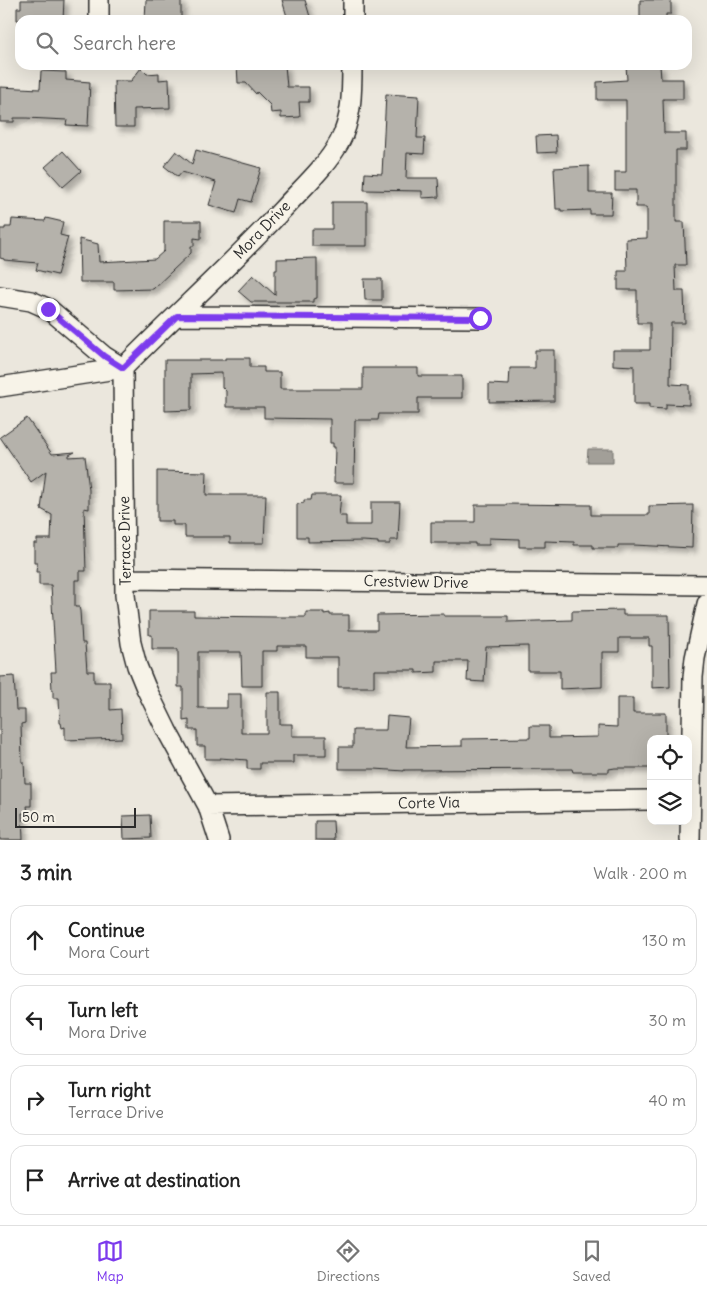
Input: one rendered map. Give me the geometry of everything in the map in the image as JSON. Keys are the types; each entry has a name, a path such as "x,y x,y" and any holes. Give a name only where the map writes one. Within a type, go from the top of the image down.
{"street":[{"path":"99,0 99,15"},
{"path":"353,0 353,15"},
{"name":"Mora Drive","path":"123,368 263,230 315,175 333,152 342,137 349,112 352,70"},
{"path":"0,296 31,301 48,309 104,356 123,368"},
{"path":"177,316 480,318"},
{"path":"0,387 123,368"},
{"name":"Terrace Drive","path":"123,368 128,628 137,666 167,731 208,806 219,840"},
{"name":"Crestview Drive","path":"126,579 707,585"},
{"path":"690,780 693,677 695,658 707,604"},
{"name":"Corte Via","path":"208,806 647,800"},
{"path":"690,825 690,840"}],"shaded area":[{"path":"588,449 613,449 613,462 587,462"}],"building":[{"path":"21,0 64,0 63,15 17,15 17,8 21,8"},
{"path":"146,0 181,0 181,15 145,15"},
{"path":"282,0 305,0 310,15 286,15"},
{"path":"640,0 671,1 671,14 640,15"},
{"path":"139,70 143,70 147,74 159,73 159,80 169,79 170,108 134,109 134,127 115,127 114,81 131,81"},
{"path":"237,70 285,70 287,87 309,87 309,102 299,102 300,117 281,118 281,112 271,113 270,105 246,83 238,83"},
{"path":"626,70 660,70 661,79 683,79 683,99 663,99 664,133 686,133 686,150 676,150 676,222 684,222 686,265 675,265 676,291 684,291 685,323 671,323 670,384 689,385 689,405 666,404 666,409 649,408 649,404 634,404 634,366 613,365 613,350 650,350 650,323 637,323 637,290 618,290 618,271 627,271 626,239 647,238 647,207 636,207 636,190 615,190 615,172 626,172 626,100 597,100 597,82 627,80"},
{"path":"41,71 66,72 66,80 90,82 88,126 66,125 67,120 26,118 14,118 14,122 0,122 0,87 40,89"},
{"path":"386,94 419,96 417,138 425,138 424,154 407,153 406,178 438,178 439,197 422,198 422,191 364,190 365,173 382,174"},
{"path":"556,135 557,152 537,153 536,136"},
{"path":"196,150 261,168 251,202 240,199 236,213 209,205 216,182 182,172 178,177 164,166 176,151 192,164"},
{"path":"63,151 81,171 63,187 45,167"},
{"path":"589,166 589,193 612,193 611,214 590,214 590,210 561,211 561,209 556,209 554,168"},
{"path":"332,202 367,202 367,246 312,246 312,229 332,229"},
{"path":"46,218 63,222 60,235 68,237 57,275 36,270 38,263 0,258 0,229 11,227 12,219 45,221"},
{"path":"164,221 201,221 201,239 194,238 194,246 191,246 191,253 153,289 114,290 114,282 80,282 79,239 98,244 99,262 155,259 164,251"},
{"path":"317,258 317,298 313,299 313,302 251,302 238,291 253,275 275,295 277,259"},
{"path":"364,279 382,279 382,300 365,300"},
{"path":"535,350 554,350 554,401 489,402 489,384 509,385 510,368 535,368"},
{"path":"225,358 250,358 250,367 264,367 264,372 280,372 280,389 363,389 363,368 418,368 418,376 462,376 462,398 418,398 418,414 379,414 378,420 355,420 354,483 334,483 335,447 333,447 333,443 330,443 330,419 264,418 264,407 226,407 226,391 222,387 222,373 191,374 191,410 165,411 165,360 225,360"},
{"path":"27,418 52,454 75,452 69,455 69,457 85,456 89,490 89,509 84,508 86,571 80,571 80,580 75,580 75,607 79,607 80,611 82,643 85,643 87,671 94,671 94,682 110,682 110,710 121,709 122,738 65,740 65,727 62,728 60,723 59,698 53,698 52,690 51,672 56,672 51,585 39,585 39,572 36,572 37,563 34,563 34,543 37,543 37,539 51,539 52,515 41,509 46,471 31,482 0,437"},
{"path":"157,471 207,472 206,495 266,495 264,543 230,543 230,537 185,537 185,525 173,525 173,521 157,521"},
{"path":"312,495 341,495 339,516 346,516 346,525 371,525 371,502 400,502 398,540 390,540 390,544 363,541 308,542 308,537 297,537 297,504 304,503 304,500 311,500"},
{"path":"475,505 591,505 591,515 649,515 649,506 693,505 692,548 618,545 618,548 593,548 593,545 574,545 574,542 545,541 545,547 519,547 519,539 489,538 489,545 475,545 475,543 431,543 431,522 475,522"},
{"path":"623,610 623,615 669,615 670,687 652,688 652,646 649,646 649,638 619,638 619,652 602,652 602,687 560,689 560,671 528,671 528,646 486,647 484,682 467,681 468,661 436,661 436,672 416,673 416,670 374,670 374,687 338,687 338,657 306,657 306,646 277,646 277,651 262,651 262,686 242,686 241,652 198,652 198,708 227,708 227,694 241,694 241,733 267,733 267,692 280,692 280,724 292,724 292,736 326,736 326,755 293,755 293,763 260,763 260,769 247,769 247,760 205,759 205,746 197,746 197,730 189,730 189,720 183,721 183,687 178,687 178,649 152,649 152,635 149,635 149,611 194,611 194,616 277,617 306,617 306,612 324,612 324,614 330,613 330,615 349,615 349,630 377,630 377,615 444,614 444,616 508,616 508,622 572,620 572,611"},
{"path":"14,676 16,710 25,710 25,723 21,724 22,762 24,762 25,783 31,783 31,806 27,806 28,813 22,813 23,840 0,840 0,677"},
{"path":"617,698 633,698 633,713 666,713 666,735 647,735 647,768 615,768 609,769 609,772 573,772 572,769 404,771 339,769 339,747 353,747 353,730 386,730 387,716 409,718 406,747 462,746 462,739 530,738 530,726 549,726 549,738 598,737 598,726 617,727"},
{"path":"150,815 151,838 124,839 123,816"},
{"path":"315,821 333,821 334,840 315,840"}],"route":[{"path":"48,309 104,356 123,368 177,316 480,318"}]}
